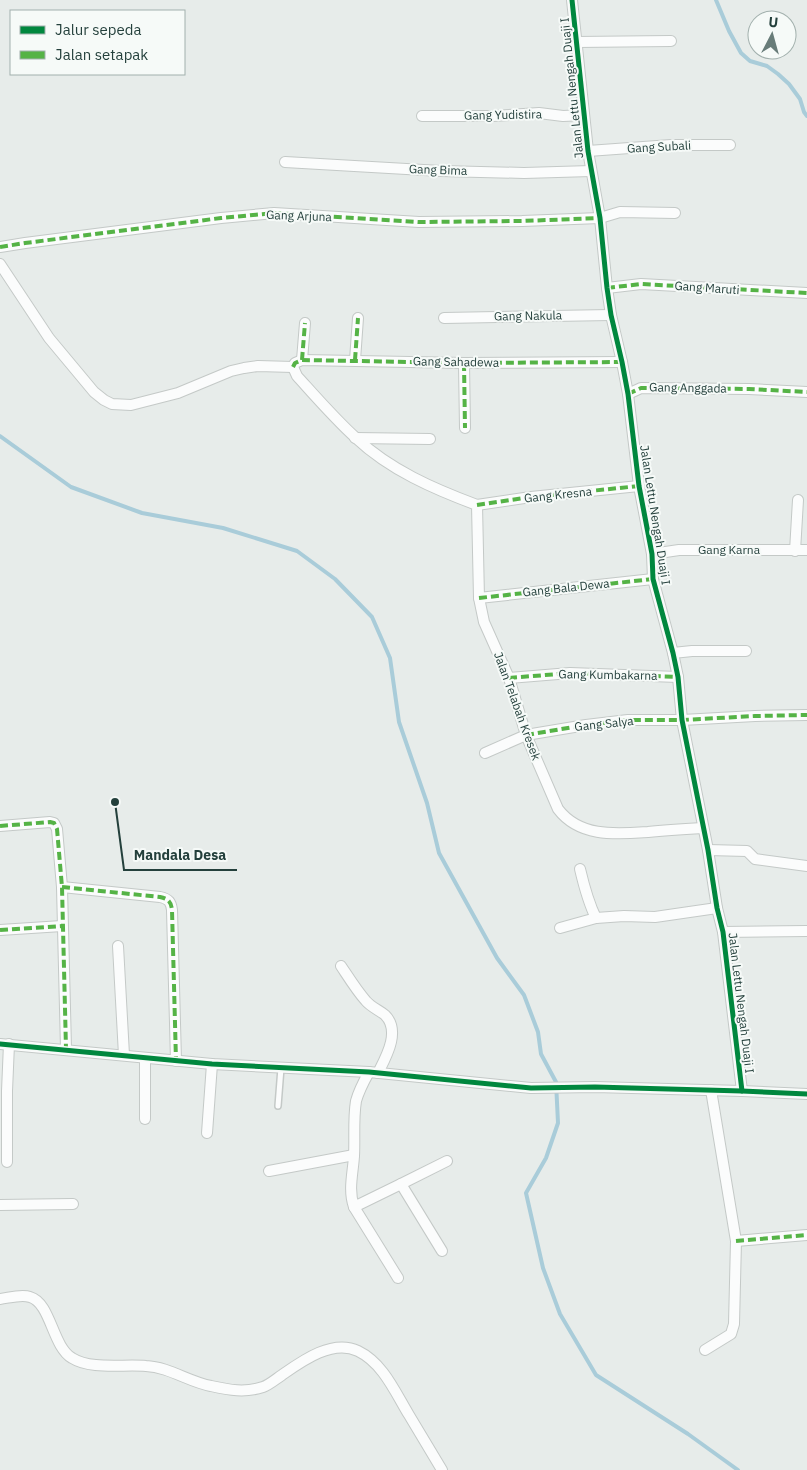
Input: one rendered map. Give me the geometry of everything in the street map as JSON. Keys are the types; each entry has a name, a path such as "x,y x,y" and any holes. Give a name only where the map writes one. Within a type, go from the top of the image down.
{"street":[{"name":"Jalan Lettu Nengah Duaji I","path":"572,0 588,151 600,218 611,315 628,394 640,486 652,554 653,579 678,677 682,720 723,932 742,1091"},
{"path":"577,42 671,42"},
{"name":"Gang Yudistira","path":"422,116 493,116 539,113 563,116 584,115"},
{"name":"Gang Subali","path":"588,151 671,145 730,145"},
{"name":"Gang Bima","path":"285,162 441,171 524,173 591,170"},
{"name":"Gang Arjuna","path":"0,247 221,218 274,213 419,222 600,218 620,212 675,213"},
{"path":"0,264 49,338 94,392 112,404 131,405 178,393 231,371 244,368 258,366 293,367"},
{"name":"Gang Maruti","path":"607,288 641,284 807,293"},
{"name":"Gang Nakula","path":"444,318 611,315"},
{"path":"355,360 358,318"},
{"path":"293,367 295,362 302,360 305,323"},
{"name":"Gang Sahadewa","path":"302,360 464,363 622,362"},
{"path":"464,363 465,428"},
{"path":"293,367 297,376 355,438 394,467 432,488 477,505"},
{"name":"Gang Anggada","path":"628,394 641,388 749,389 807,392"},
{"path":"355,438 430,439"},
{"name":"Gang Kresna","path":"477,505 531,497 640,486"},
{"path":"795,550 798,500"},
{"name":"Jalan Telabah Kresek","path":"477,505 479,598 484,622 509,678 526,736 558,809 570,821 596,832 610,834 703,828"},
{"name":"Gang Karna","path":"652,554 679,550 807,550"},
{"name":"Gang Bala Dewa","path":"479,598 653,579"},
{"path":"673,653 746,651"},
{"name":"Gang Kumbakarna","path":"509,678 570,673 678,677"},
{"name":"Gang Salya","path":"485,753 526,736 586,725 628,720 682,720 807,715"},
{"path":"0,826 50,822 54,823 57,829 62,887 66,1050"},
{"path":"708,850 747,851 755,859 807,866"},
{"path":"580,869 588,900 596,918"},
{"path":"62,887 160,897 170,901 172,910 176,1060"},
{"path":"560,928 596,918 624,916 655,917 717,908"},
{"path":"0,930 62,926"},
{"path":"723,932 807,931"},
{"path":"118,946 124,1055"},
{"path":"341,966 366,1002 386,1016 392,1034 385,1060 361,1087 356,1100 354,1155 350,1194 354,1207 398,1278"},
{"path":"7,1162 5,1044 212,1064 374,1072 531,1088 595,1087 807,1094"},
{"path":"145,1058 145,1119"},
{"path":"208,1133 212,1064"},
{"path":"705,1350 731,1334 733,1329 736,1241 711,1090"},
{"path":"269,1171 354,1155"},
{"path":"354,1207 446,1161"},
{"path":"402,1184 442,1251"},
{"path":"0,1205 74,1204"},
{"path":"736,1241 807,1235"},
{"path":"0,1299 23,1296 31,1297 40,1302 60,1343 70,1357 88,1364 152,1367 208,1386 233,1391 265,1386 309,1356 346,1347 358,1351 375,1363 389,1380 442,1470"}],"lane":[{"path":"278,1106 281,1067"}],"waterway":[{"path":"716,0 741,53 750,61 767,66 789,84 800,99 807,116"},
{"path":"0,436 71,487 142,513 223,528 297,551 335,579 372,617 390,658 399,722 427,803 439,853 497,958 524,995 538,1032 541,1054 556,1082 558,1123 546,1158 526,1193 543,1268 560,1314 596,1375 688,1434 738,1470"}],"marked path":[{"path":"0,247 221,218 274,213 419,222 600,218"},
{"path":"607,288 641,284 807,293"},
{"path":"355,360 358,318"},
{"path":"302,360 305,323"},
{"path":"293,367 295,363 302,360 464,363 622,362"},
{"path":"464,363 465,428"},
{"path":"628,394 641,388 749,389 807,392"},
{"path":"477,505 531,497 639,486"},
{"path":"479,598 653,579"},
{"path":"509,678 570,673 678,677"},
{"path":"526,735 628,720 682,720 807,715"},
{"path":"0,826 50,822 54,823 57,829 62,887 66,1049"},
{"path":"62,887 160,897 170,903 172,910 176,1061"},
{"path":"0,930 62,926"},
{"path":"736,1241 807,1235"}],"cycle path":[{"path":"572,0 588,151 600,218 611,315 628,394 639,486 652,554 653,579 678,677 682,720 723,932 742,1091"},
{"path":"0,1044 212,1064 369,1072 531,1088 595,1087 807,1094"}],"place":[{"name":"Mandala Desa","path":"115,802"}]}
